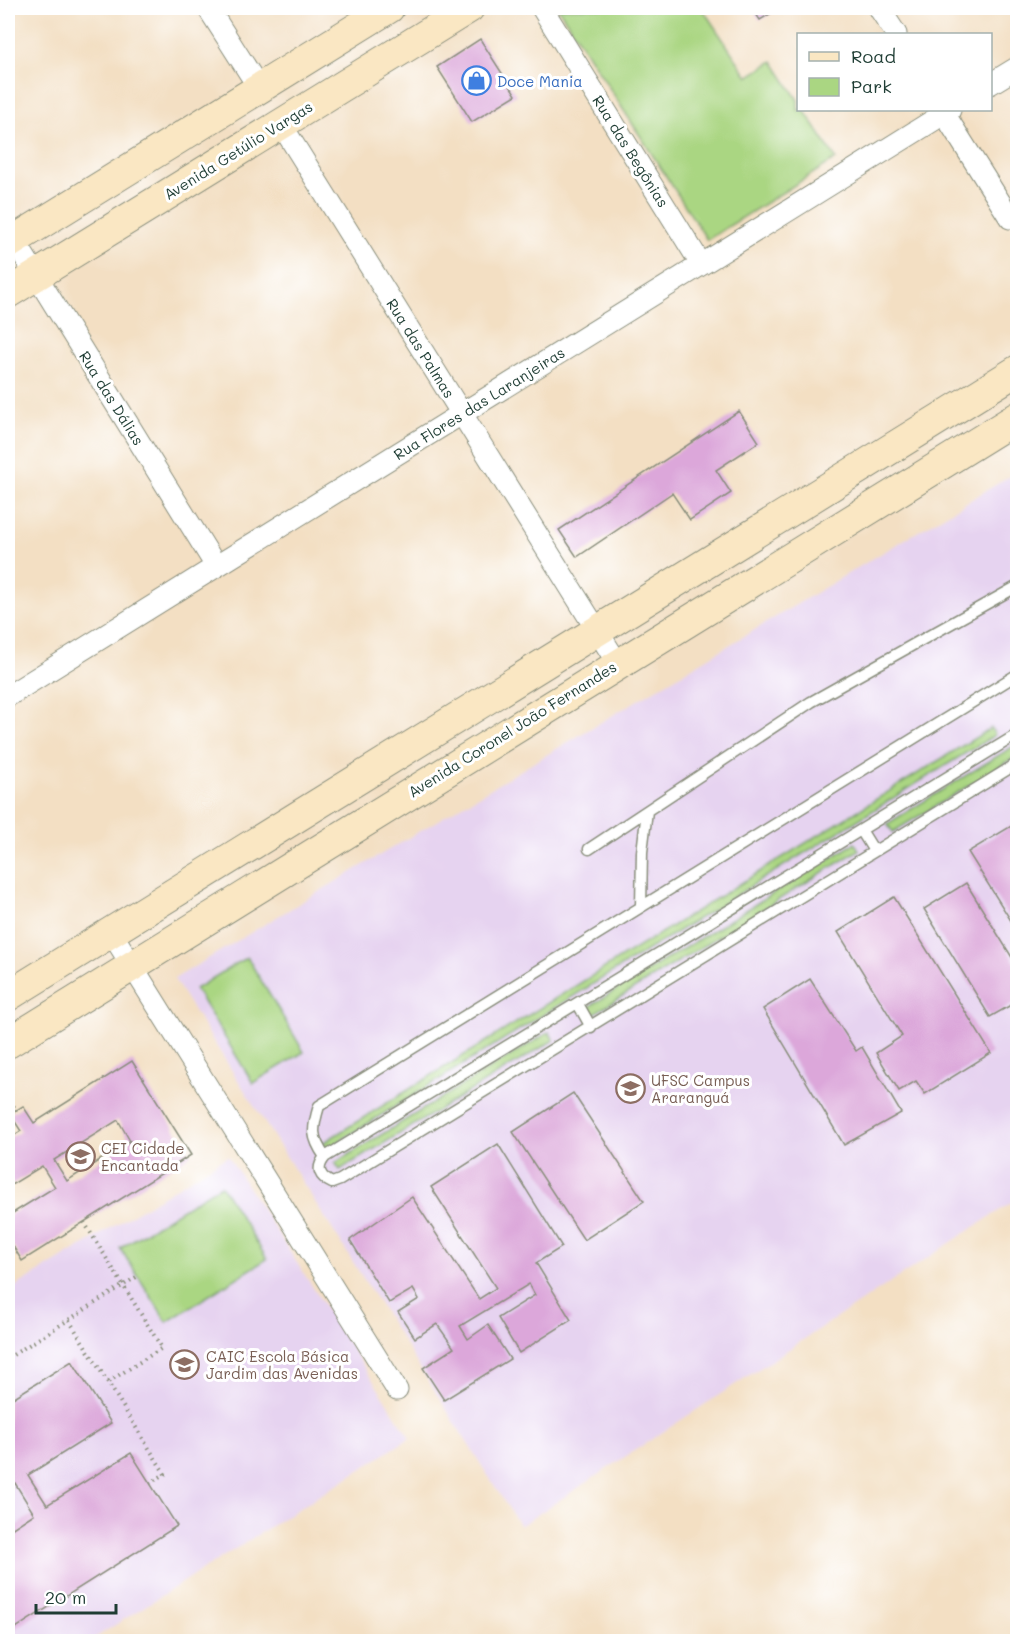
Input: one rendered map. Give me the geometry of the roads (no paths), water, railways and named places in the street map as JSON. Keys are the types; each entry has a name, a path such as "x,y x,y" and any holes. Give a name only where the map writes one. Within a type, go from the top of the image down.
{"street":[{"path":"208,8 259,88"},
{"path":"10,238 389,8"},
{"name":"Avenida Getúlio Vargas","path":"8,293 469,8"},
{"name":"Rua das Begônias","path":"542,8 701,264"},
{"path":"879,8 895,33"},
{"path":"992,83 1017,68"},
{"path":"946,111 1010,218"},
{"name":"Rua Flores das Laranjeiras","path":"8,696 946,111"},
{"name":"Rua das Palmas","path":"281,124 618,663"},
{"name":"Rua das Dálias","path":"10,238 36,276 216,566"},
{"path":"8,996 1017,370"},
{"name":"Avenida Coronel João Fernandes","path":"8,1042 1017,417"},
{"path":"111,932 397,1390"}],"lane":[{"path":"589,849 811,702 1017,585"},
{"path":"325,1157 315,1142 313,1126 319,1106 1017,674"},
{"path":"1017,734 325,1157 320,1171 324,1178 333,1183 340,1180 1017,763"},
{"path":"641,907 642,852 647,811"},
{"path":"861,830 874,852"},
{"path":"578,1004 591,1027"}],"place":[{"name":"Doce Mania","path":"476,81"},
{"name":"UFSC Campus Araranguá","path":"630,1089"},
{"name":"CEI Cidade Encantada","path":"80,1157"},
{"name":"CAIC Escola Básica Jardim das Avenidas","path":"185,1365"}]}
